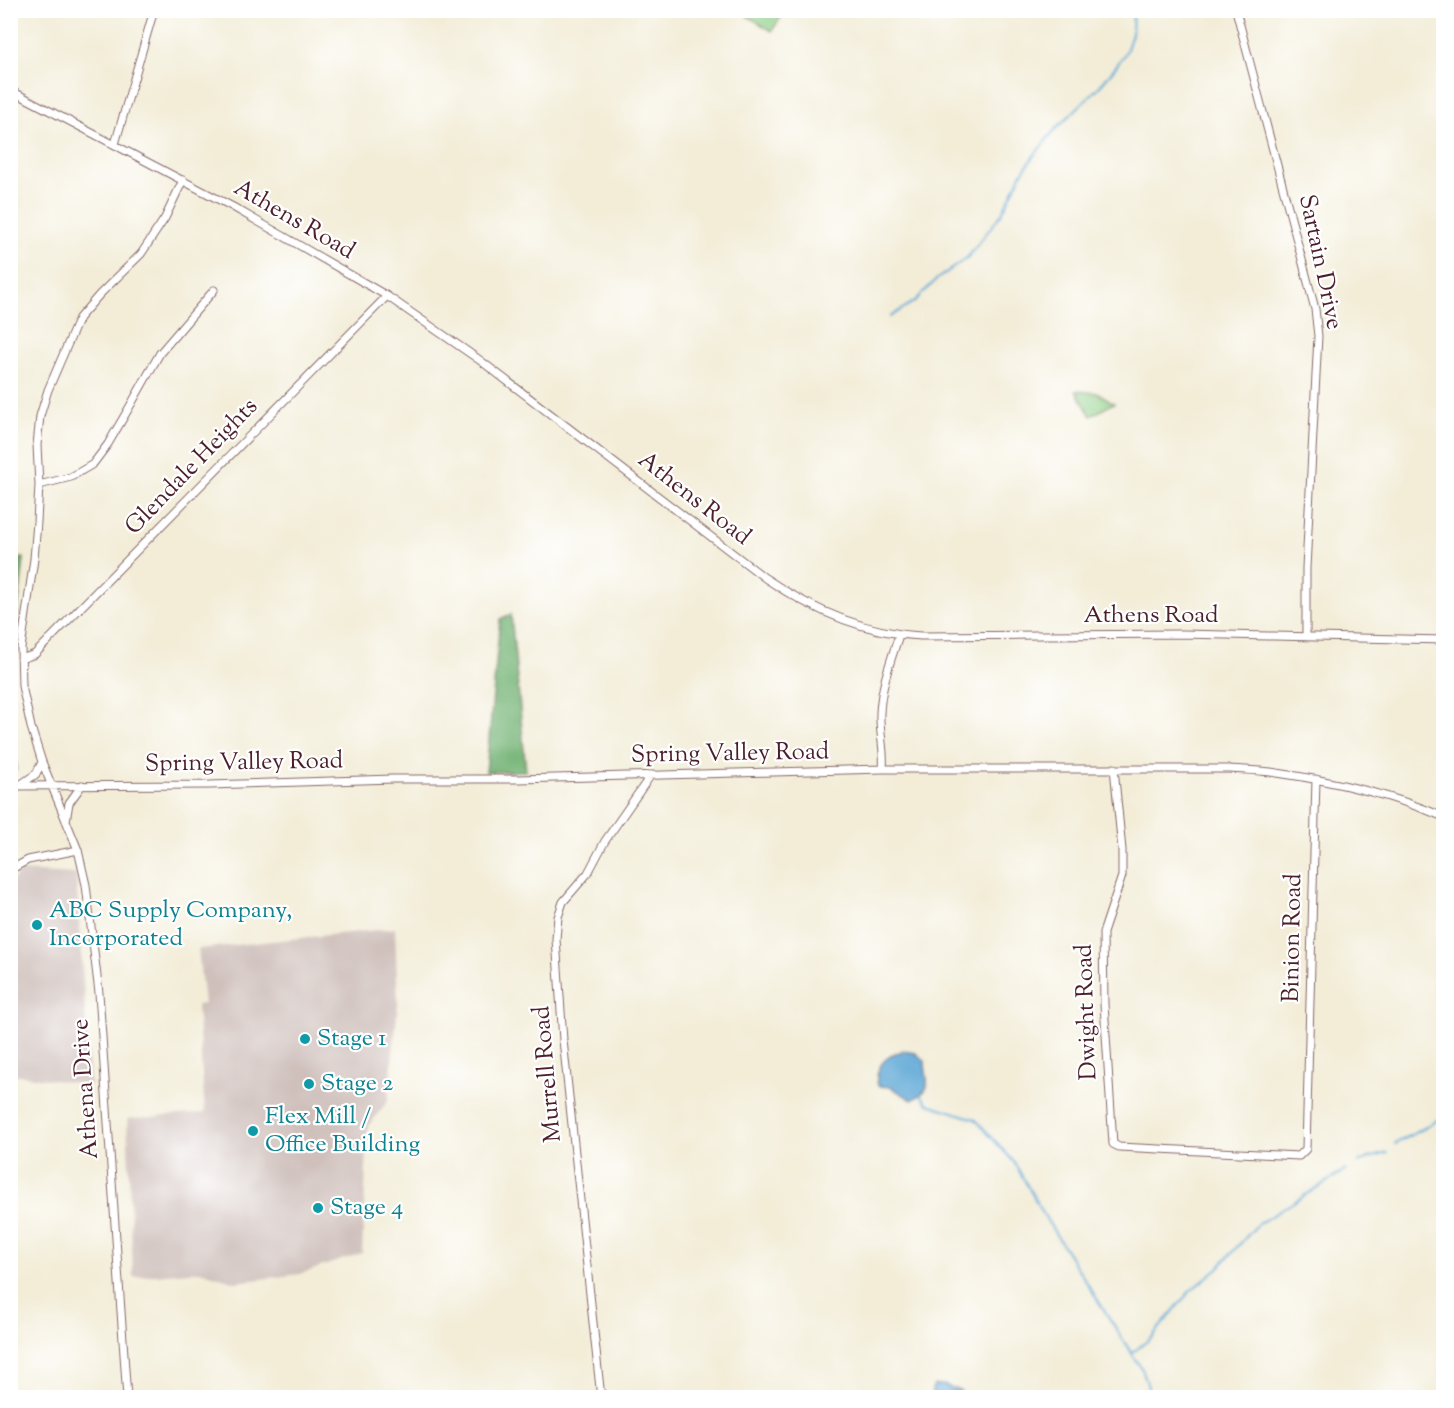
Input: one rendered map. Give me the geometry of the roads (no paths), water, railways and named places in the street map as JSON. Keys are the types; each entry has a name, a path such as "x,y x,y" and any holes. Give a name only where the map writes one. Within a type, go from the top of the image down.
{"street":[{"path":"115,144 154,10"},
{"name":"Sartain Drive","path":"1236,10 1316,309 1318,336 1306,568 1306,636"},
{"name":"Athens Road","path":"10,90 183,180 387,296 481,361 748,566 778,587 830,615 851,623 899,635 1306,636 1443,640"},
{"name":"Athena Drive","path":"128,1398 99,993 86,885 78,850 42,762 31,727 22,686 21,648 34,560 39,485 37,445 40,416 48,390 79,318 141,254 165,218 183,180"},
{"path":"39,485 71,477 93,464 124,417 160,353 214,290"},
{"name":"Glendale Heights","path":"21,659 35,654 387,296"},
{"path":"883,770 885,757 880,722 881,699 899,635"},
{"path":"19,786 36,774 42,762"},
{"name":"Dwight Road","path":"1114,768 1122,850 1122,876 1103,933 1104,1004 1113,1144 1119,1147 1154,1149"},
{"name":"Spring Valley Road","path":"10,786 194,785 883,770 1230,769 1273,772 1316,779 1398,799 1443,817"},
{"name":"Murrell Road","path":"601,1398 563,1040 556,939 558,917 563,902 588,873 605,841 651,775"},
{"name":"Binion Road","path":"1154,1149 1299,1156 1306,1149 1316,779"},
{"path":"66,824 69,803 82,785"},
{"path":"10,870 28,860 78,850"}],"water":[{"path":"903,1051 916,1053 925,1061 927,1087 912,1100 891,1087 878,1086 877,1074 882,1063"},
{"path":"934,1385 944,1385 961,1391 961,1397 933,1397"}],"waterway":[{"path":"890,317 915,301 937,279 968,257 1002,213 1022,173 1033,157 1052,133 1100,86 1126,52 1132,34 1133,10"},
{"path":"921,1095 928,1104 975,1119 1014,1162 1048,1222 1143,1371 1152,1398"},
{"path":"1395,1144 1444,1115"},
{"path":"1358,1163 1388,1153"},
{"path":"1132,1353 1152,1337 1190,1291 1218,1268 1258,1224 1346,1170"}],"place":[{"name":"ABC Supply Company, Incorporated","path":"37,925"},
{"name":"Stage 1","path":"305,1039"},
{"name":"Stage 2","path":"309,1084"},
{"name":"Flex Mill / Office Building","path":"253,1131"},
{"name":"Stage 4","path":"318,1208"}]}
